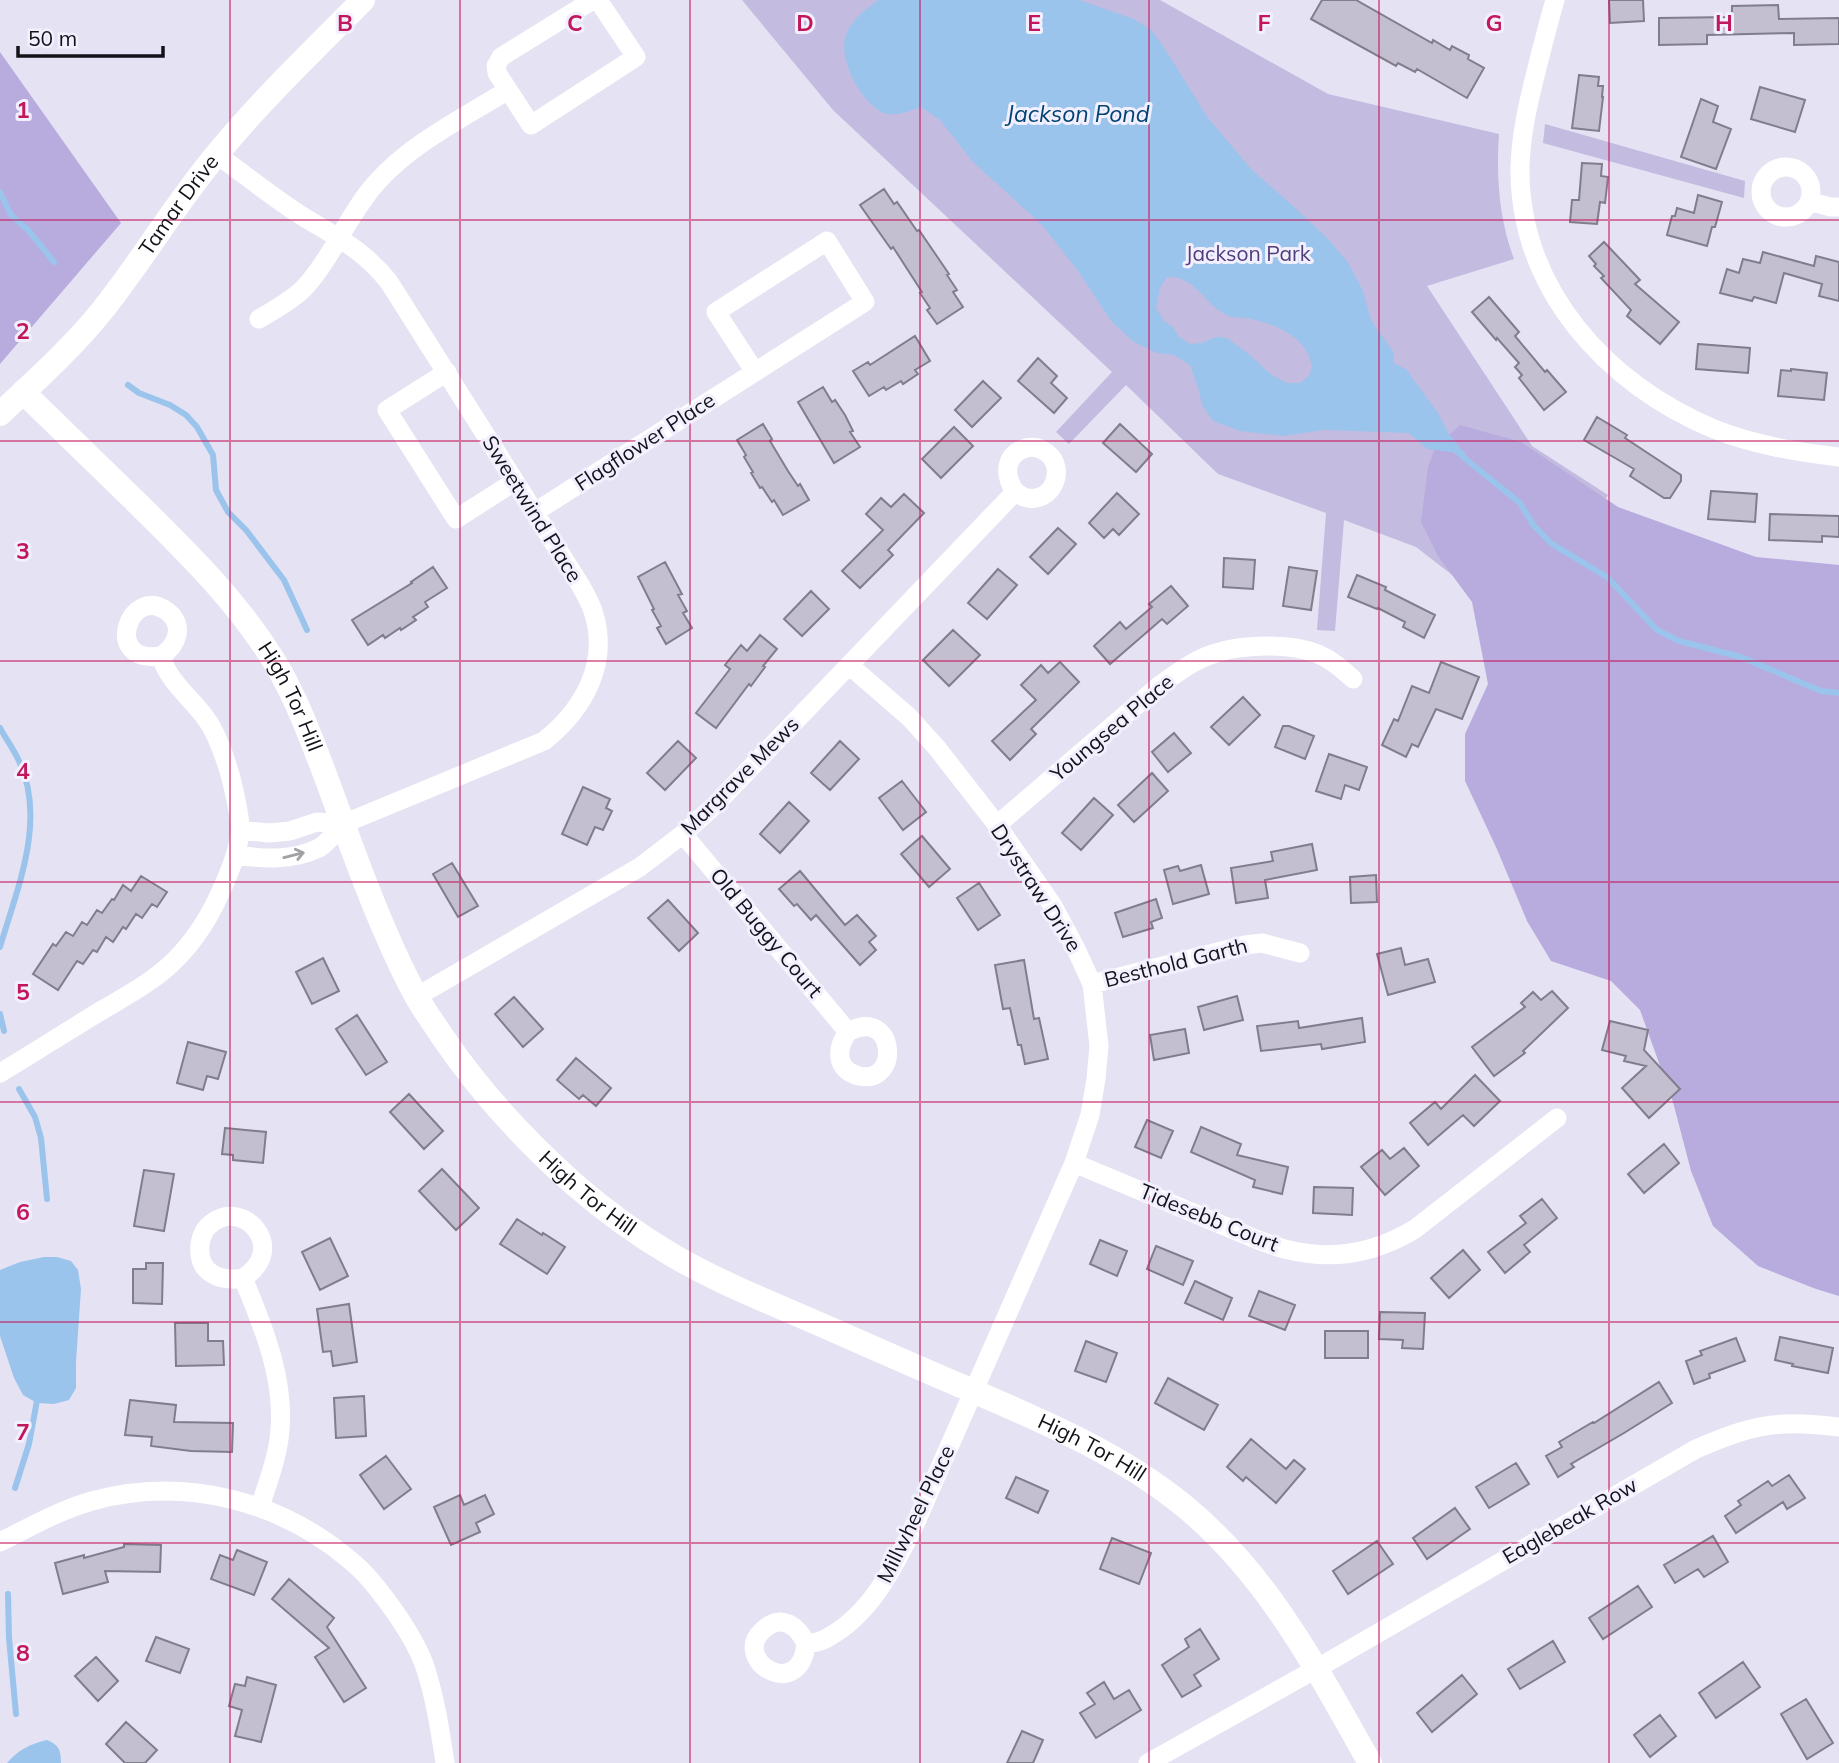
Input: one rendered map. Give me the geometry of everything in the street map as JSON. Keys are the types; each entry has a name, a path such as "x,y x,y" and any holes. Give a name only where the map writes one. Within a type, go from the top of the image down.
{"street":[{"name":"Tamar Drive","path":"0,414 100,313 216,154 363,0"},
{"path":"595,0 635,57 531,125 508,90 496,66 501,57 595,0"},
{"path":"1555,0 1527,106 1520,169 1523,207 1530,236 1542,274 1559,305 1581,334 1614,367 1684,414 1715,429 1748,440 1810,454 1839,457"},
{"path":"259,319 304,289 375,184 394,166 413,150 508,90"},
{"name":"Sweetwind Place","path":"216,154 298,214 362,252 376,266 408,310 581,586 593,610 597,629 598,653 585,695 560,728 544,741 343,824"},
{"path":"1810,201 1839,207"},
{"name":"Flagflower Place","path":"535,512 755,372 865,302 827,242 716,312 755,372"},
{"path":"447,372 387,410 456,519 514,482"},
{"name":"High Tor Hill","path":"23,392 162,527 206,573 244,619 279,671 308,731 384,929 416,997 457,1058 492,1103 536,1149 579,1188 673,1256 716,1278 1053,1425 1103,1451 1186,1507 1255,1578 1282,1615 1317,1669 1370,1763"},
{"name":"Margrave Mews","path":"416,997 640,867 683,834 714,806 1015,492"},
{"name":"Youngsea Place","path":"997,825 1160,685 1188,666 1215,653 1264,646 1298,649 1318,654 1335,663 1353,679"},
{"path":"0,1073 148,982 173,962 205,923 235,855 240,830 230,772 209,722 165,669 161,656"},
{"name":"Drystraw Drive","path":"849,665 909,717 937,748 997,825 1053,906 1093,984 1099,1046 1090,1115 1074,1163 974,1392"},
{"path":"240,830 269,834 290,831 317,822 343,824"},
{"path":"235,855 269,859 290,857 321,847 343,824"},
{"name":"Old Buggy Court","path":"683,834 848,1032"},
{"name":"Besthold Garth","path":"1093,984 1245,945 1262,943 1300,953"},
{"name":"Tidesebb Court","path":"1074,1163 1289,1251 1319,1255 1348,1254 1395,1241 1415,1229 1557,1118"},
{"path":"243,1278 261,1322 278,1380 279,1437 260,1507"},
{"name":"Millwheel Place","path":"806,1644 834,1634 861,1612 878,1591 916,1522 974,1392"},
{"name":"Eaglebeak Row","path":"1148,1763 1317,1669 1696,1449 1728,1435 1783,1423 1839,1427"},
{"path":"0,1542 57,1514 92,1501 159,1492 227,1497 260,1507 294,1523 326,1541 353,1562 375,1585 410,1634 424,1663 445,1763"}],"green space":[{"name":"Jackson Park","path":"742,0 1160,0 1328,94 1499,134 1500,197 1514,259 1427,286 1532,446 1608,495 1527,633 1416,547 1344,520 1335,631 1317,630 1326,513 1218,474 1126,385 1069,444 1056,432 1112,372 833,110"},
{"path":"1545,124 1745,181 1744,198 1543,143"}],"shaded area":[{"path":"0,52 121,223 0,364"},
{"path":"1460,425 1521,442 1618,507 1756,557 1839,565 1839,1296 1758,1266 1713,1226 1691,1171 1673,1102 1640,1010 1611,981 1551,961 1527,921 1465,781 1465,734 1488,684 1472,602 1438,556 1421,522 1428,467 1435,448"}],"water":[{"name":"Jackson Pond","path":"878,0 1079,0 1134,19 1151,30 1208,118 1252,170 1328,239 1347,261 1363,291 1371,320 1394,353 1393,363 1406,369 1465,454 1427,449 1409,433 1324,430 1284,436 1240,431 1213,421 1202,405 1190,365 1174,355 1157,353 1134,342 1111,321 1078,271 1042,225 973,162 940,120 921,107 898,114 884,113 860,91 848,68 844,45 852,24","holes":["1167,277 1192,285 1228,316 1267,323 1290,334 1308,354 1312,367 1309,376 1300,383 1286,383 1269,373 1227,338 1216,337 1202,343 1190,344 1178,336 1156,308 1160,288"]},
{"path":"44,1257 71,1261 78,1270 81,1289 76,1388 69,1400 54,1404 37,1403 23,1395 14,1378 0,1336 0,1270"},
{"path":"47,1740 58,1749 61,1763 7,1763 25,1748"}],"building":[{"path":"1322,0 1356,0 1432,43 1433,40 1450,50 1452,46 1469,55 1468,59 1484,68 1467,98 1417,69 1415,72 1398,63 1396,66 1311,19"},
{"path":"1609,0 1643,0 1644,21 1610,23"},
{"path":"1778,5 1779,19 1839,18 1839,44 1794,45 1794,33 1707,35 1707,44 1659,45 1659,18 1732,17 1732,6"},
{"path":"1579,75 1599,77 1598,86 1603,86 1599,131 1572,128"},
{"path":"1760,87 1805,100 1795,132 1751,119"},
{"path":"1701,99 1718,106 1713,122 1731,129 1716,169 1681,157"},
{"path":"1582,163 1602,164 1601,176 1608,177 1605,203 1600,202 1597,224 1570,222 1572,200 1579,200"},
{"path":"884,189 894,204 897,202 917,231 919,230 957,290 953,292 963,307 937,324 927,310 930,308 920,293 922,292 893,247 891,249 860,205"},
{"path":"1698,195 1722,202 1707,246 1667,235 1677,208 1694,213"},
{"path":"1604,242 1640,280 1635,284 1679,322 1660,344 1627,316 1631,310 1601,278 1604,276 1594,266 1596,264 1589,256"},
{"path":"1763,252 1814,266 1816,256 1839,262 1839,301 1819,296 1822,284 1784,273 1776,303 1754,297 1752,301 1720,293 1727,269 1739,273 1743,259 1760,263"},
{"path":"1489,297 1519,332 1515,336 1566,392 1544,410 1519,378 1522,375 1515,367 1519,363 1472,312"},
{"path":"915,336 930,361 915,370 918,374 903,384 901,381 886,390 884,387 869,396 853,371 868,362 870,365"},
{"path":"1698,344 1750,348 1748,373 1696,369"},
{"path":"1038,358 1057,376 1051,383 1067,398 1054,413 1018,381"},
{"path":"1781,370 1827,373 1824,400 1778,396"},
{"path":"983,381 1001,398 972,427 955,410"},
{"path":"823,387 832,402 835,400 845,415 853,431 850,432 860,447 834,463 798,402"},
{"path":"1597,417 1627,435 1625,438 1681,475 1681,481 1670,498 1664,498 1630,476 1634,469 1584,440"},
{"path":"763,424 788,471 809,500 783,515 774,500 772,502 762,487 760,488 737,440"},
{"path":"1120,424 1152,454 1136,472 1103,443"},
{"path":"954,427 973,446 941,478 922,459"},
{"path":"1711,491 1757,494 1755,522 1708,519"},
{"path":"1117,493 1139,514 1119,535 1113,529 1104,538 1089,523"},
{"path":"904,494 924,513 888,550 893,555 860,588 842,571 883,530 866,514 881,498 891,507"},
{"path":"1770,514 1839,516 1839,537 1822,536 1822,542 1769,540"},
{"path":"1058,528 1076,544 1048,574 1030,557"},
{"path":"1224,558 1255,560 1253,589 1223,587"},
{"path":"665,562 682,594 678,595 687,611 683,613 692,628 666,644 657,628 661,626 652,610 654,609 638,577"},
{"path":"433,567 447,588 425,602 428,607 413,617 416,620 368,645 352,620"},
{"path":"1289,567 1317,571 1311,610 1283,606"},
{"path":"998,569 1017,585 987,619 968,603"},
{"path":"1357,575 1386,587 1385,590 1435,615 1424,638 1403,627 1405,622 1348,597"},
{"path":"1171,586 1188,606 1167,624 1162,619 1110,664 1094,646 1120,622 1126,629 1152,607 1149,604"},
{"path":"811,591 829,609 802,636 784,619"},
{"path":"953,630 980,655 949,686 923,660"},
{"path":"760,635 777,649 716,728 696,713 730,669 725,665 741,645 747,651"},
{"path":"1060,662 1079,682 1031,729 1036,734 1010,760 992,741 1036,700 1021,685 1041,665 1048,673"},
{"path":"1441,662 1479,677 1462,719 1436,709 1418,747 1412,744 1406,757 1382,745 1394,719 1398,721 1412,686 1429,693"},
{"path":"1243,697 1260,715 1229,745 1211,727"},
{"path":"1283,726 1314,736 1305,759 1275,747"},
{"path":"1174,733 1191,753 1168,772 1152,752"},
{"path":"678,741 696,758 665,790 647,773"},
{"path":"840,741 859,759 830,790 811,773"},
{"path":"1329,754 1367,767 1359,790 1345,785 1341,799 1316,791"},
{"path":"1152,773 1168,791 1134,822 1118,805"},
{"path":"902,781 926,812 903,830 879,798"},
{"path":"583,787 610,799 606,808 612,811 603,830 595,827 587,845 562,834"},
{"path":"1094,798 1113,815 1081,850 1062,833"},
{"path":"789,802 809,821 780,853 760,834"},
{"path":"922,836 950,869 929,887 901,854"},
{"path":"1312,844 1317,870 1265,880 1268,898 1236,903 1231,868 1273,861 1271,852"},
{"path":"452,863 478,906 458,917 433,874"},
{"path":"1201,865 1209,894 1173,904 1164,870 1178,866 1180,871"},
{"path":"800,871 845,925 857,915 876,936 869,942 876,950 860,965 816,915 811,920 779,889"},
{"path":"1376,875 1377,902 1351,903 1350,877"},
{"path":"141,876 167,892 157,907 152,904 142,918 136,914 113,942 106,937 97,952 93,950 83,964 77,961 58,990 33,974 53,944 56,946 66,932 73,936 82,922 87,925 97,910 102,913 123,885 131,891"},
{"path":"979,883 1000,915 978,930 957,898"},
{"path":"1156,899 1162,918 1151,922 1153,928 1123,937 1115,913"},
{"path":"668,900 698,933 679,951 648,918"},
{"path":"1401,948 1405,965 1428,959 1435,982 1388,995 1377,954"},
{"path":"323,958 339,991 312,1004 296,972"},
{"path":"1024,960 1034,1019 1039,1018 1048,1059 1025,1064 1010,1008 1003,1009 995,965"},
{"path":"1552,991 1568,1008 1523,1051 1525,1053 1494,1076 1472,1047 1525,1007 1521,1003 1533,992 1541,1000"},
{"path":"1237,996 1243,1020 1204,1030 1198,1007"},
{"path":"514,997 543,1029 523,1047 495,1014"},
{"path":"357,1015 387,1062 366,1075 336,1029"},
{"path":"1362,1018 1365,1042 1322,1049 1321,1044 1261,1051 1257,1026 1298,1021 1299,1028"},
{"path":"1610,1021 1648,1030 1644,1050 1680,1089 1649,1118 1622,1088 1646,1066 1624,1061 1626,1056 1602,1050"},
{"path":"1185,1029 1189,1053 1154,1060 1150,1035"},
{"path":"188,1042 226,1052 218,1079 207,1076 203,1090 177,1083"},
{"path":"576,1058 611,1088 596,1106 583,1095 579,1099 557,1080"},
{"path":"1475,1075 1500,1101 1474,1126 1463,1115 1428,1145 1410,1123 1435,1102 1441,1109"},
{"path":"409,1094 443,1131 424,1149 390,1112"},
{"path":"1147,1120 1173,1131 1161,1158 1135,1147"},
{"path":"1201,1127 1241,1144 1237,1155 1288,1167 1282,1194 1253,1187 1255,1180 1191,1152"},
{"path":"225,1128 266,1132 263,1163 233,1160 233,1155 222,1154"},
{"path":"1664,1144 1679,1163 1644,1193 1628,1174"},
{"path":"1404,1148 1419,1166 1385,1195 1361,1167 1382,1150 1390,1159"},
{"path":"442,1169 479,1208 456,1230 419,1191"},
{"path":"144,1170 174,1174 164,1231 134,1226"},
{"path":"1314,1187 1353,1188 1352,1215 1313,1213"},
{"path":"1542,1199 1557,1218 1524,1245 1530,1252 1505,1273 1488,1252 1526,1223 1520,1216"},
{"path":"517,1219 565,1247 547,1274 500,1244"},
{"path":"330,1238 348,1276 320,1290 302,1252"},
{"path":"1100,1240 1127,1251 1117,1276 1090,1264"},
{"path":"1156,1246 1193,1261 1183,1285 1147,1269"},
{"path":"1463,1250 1480,1270 1449,1298 1431,1278"},
{"path":"146,1263 163,1263 162,1304 133,1303 133,1269 146,1269"},
{"path":"1195,1281 1232,1298 1223,1320 1185,1303"},
{"path":"1259,1291 1295,1305 1285,1330 1249,1316"},
{"path":"349,1304 357,1362 333,1366 331,1351 323,1352 317,1309"},
{"path":"1380,1312 1425,1313 1423,1349 1402,1348 1403,1340 1379,1339"},
{"path":"175,1323 208,1323 208,1341 223,1341 224,1365 176,1366"},
{"path":"1325,1331 1368,1331 1368,1358 1325,1358"},
{"path":"1780,1337 1833,1348 1828,1373 1775,1360"},
{"path":"1736,1338 1745,1361 1709,1374 1710,1378 1694,1384 1686,1361 1702,1355 1700,1351"},
{"path":"1086,1341 1117,1353 1106,1382 1075,1371"},
{"path":"1168,1378 1218,1405 1204,1430 1155,1403"},
{"path":"1659,1382 1672,1403 1571,1464 1574,1467 1558,1477 1546,1456 1562,1447 1559,1442"},
{"path":"364,1396 366,1436 336,1438 334,1398"},
{"path":"130,1400 176,1405 174,1422 233,1423 232,1452 151,1446 152,1437 125,1435"},
{"path":"1251,1439 1286,1469 1294,1460 1305,1469 1276,1503 1246,1477 1243,1481 1227,1467"},
{"path":"386,1456 411,1489 384,1509 360,1475"},
{"path":"1516,1463 1529,1484 1489,1508 1476,1487"},
{"path":"1789,1475 1805,1498 1787,1509 1783,1502 1736,1533 1725,1516 1741,1505 1738,1501 1768,1481 1772,1486"},
{"path":"1016,1477 1048,1491 1038,1513 1006,1498"},
{"path":"460,1495 464,1505 485,1495 494,1514 476,1523 480,1532 451,1545 434,1507"},
{"path":"1455,1508 1470,1529 1427,1559 1413,1538"},
{"path":"1713,1536 1728,1562 1704,1577 1698,1569 1675,1583 1664,1565"},
{"path":"1112,1538 1151,1553 1139,1584 1100,1569"},
{"path":"1377,1541 1393,1564 1348,1594 1333,1571"},
{"path":"124,1544 161,1545 160,1572 105,1571 108,1582 63,1594 55,1563 124,1547"},
{"path":"237,1550 267,1562 254,1595 211,1579 220,1555 233,1560"},
{"path":"289,1579 334,1618 327,1627 366,1688 344,1702 315,1657 329,1648 272,1599"},
{"path":"1638,1586 1652,1607 1603,1639 1589,1618"},
{"path":"1200,1629 1219,1659 1194,1675 1201,1686 1182,1697 1162,1665 1189,1647 1185,1639"},
{"path":"156,1637 189,1649 180,1673 146,1661"},
{"path":"1553,1641 1565,1662 1520,1689 1508,1669"},
{"path":"96,1657 118,1681 98,1701 75,1676"},
{"path":"1743,1662 1760,1687 1716,1718 1699,1693"},
{"path":"1462,1675 1477,1694 1432,1732 1417,1713"},
{"path":"247,1677 276,1685 261,1742 235,1736 242,1710 229,1706 235,1684 245,1686"},
{"path":"1104,1682 1114,1699 1129,1690 1141,1710 1096,1738 1080,1713 1095,1704 1087,1693"},
{"path":"1806,1699 1833,1743 1807,1759 1781,1714"},
{"path":"1660,1715 1676,1736 1650,1757 1634,1735"},
{"path":"126,1722 157,1750 145,1763 125,1763 106,1744"},
{"path":"1022,1731 1043,1740 1033,1763 1007,1763"}],"waterway":[{"path":"0,192 11,215 28,230 54,262"},
{"path":"128,385 139,393 170,405 186,415 197,427 213,455 216,490 228,512 246,530 284,580 307,630"},
{"path":"1463,454 1457,452 1520,503 1534,526 1552,544 1607,577 1657,630 1679,641 1741,657 1821,691 1839,693"},
{"path":"0,728 19,761 27,784 30,807 30,830 21,878 0,947"},
{"path":"0,1014 4,1031"},
{"path":"19,1089 35,1117 41,1138 47,1199"},
{"path":"15,1488 29,1444 38,1395"},
{"path":"8,1594 16,1714"}]}
